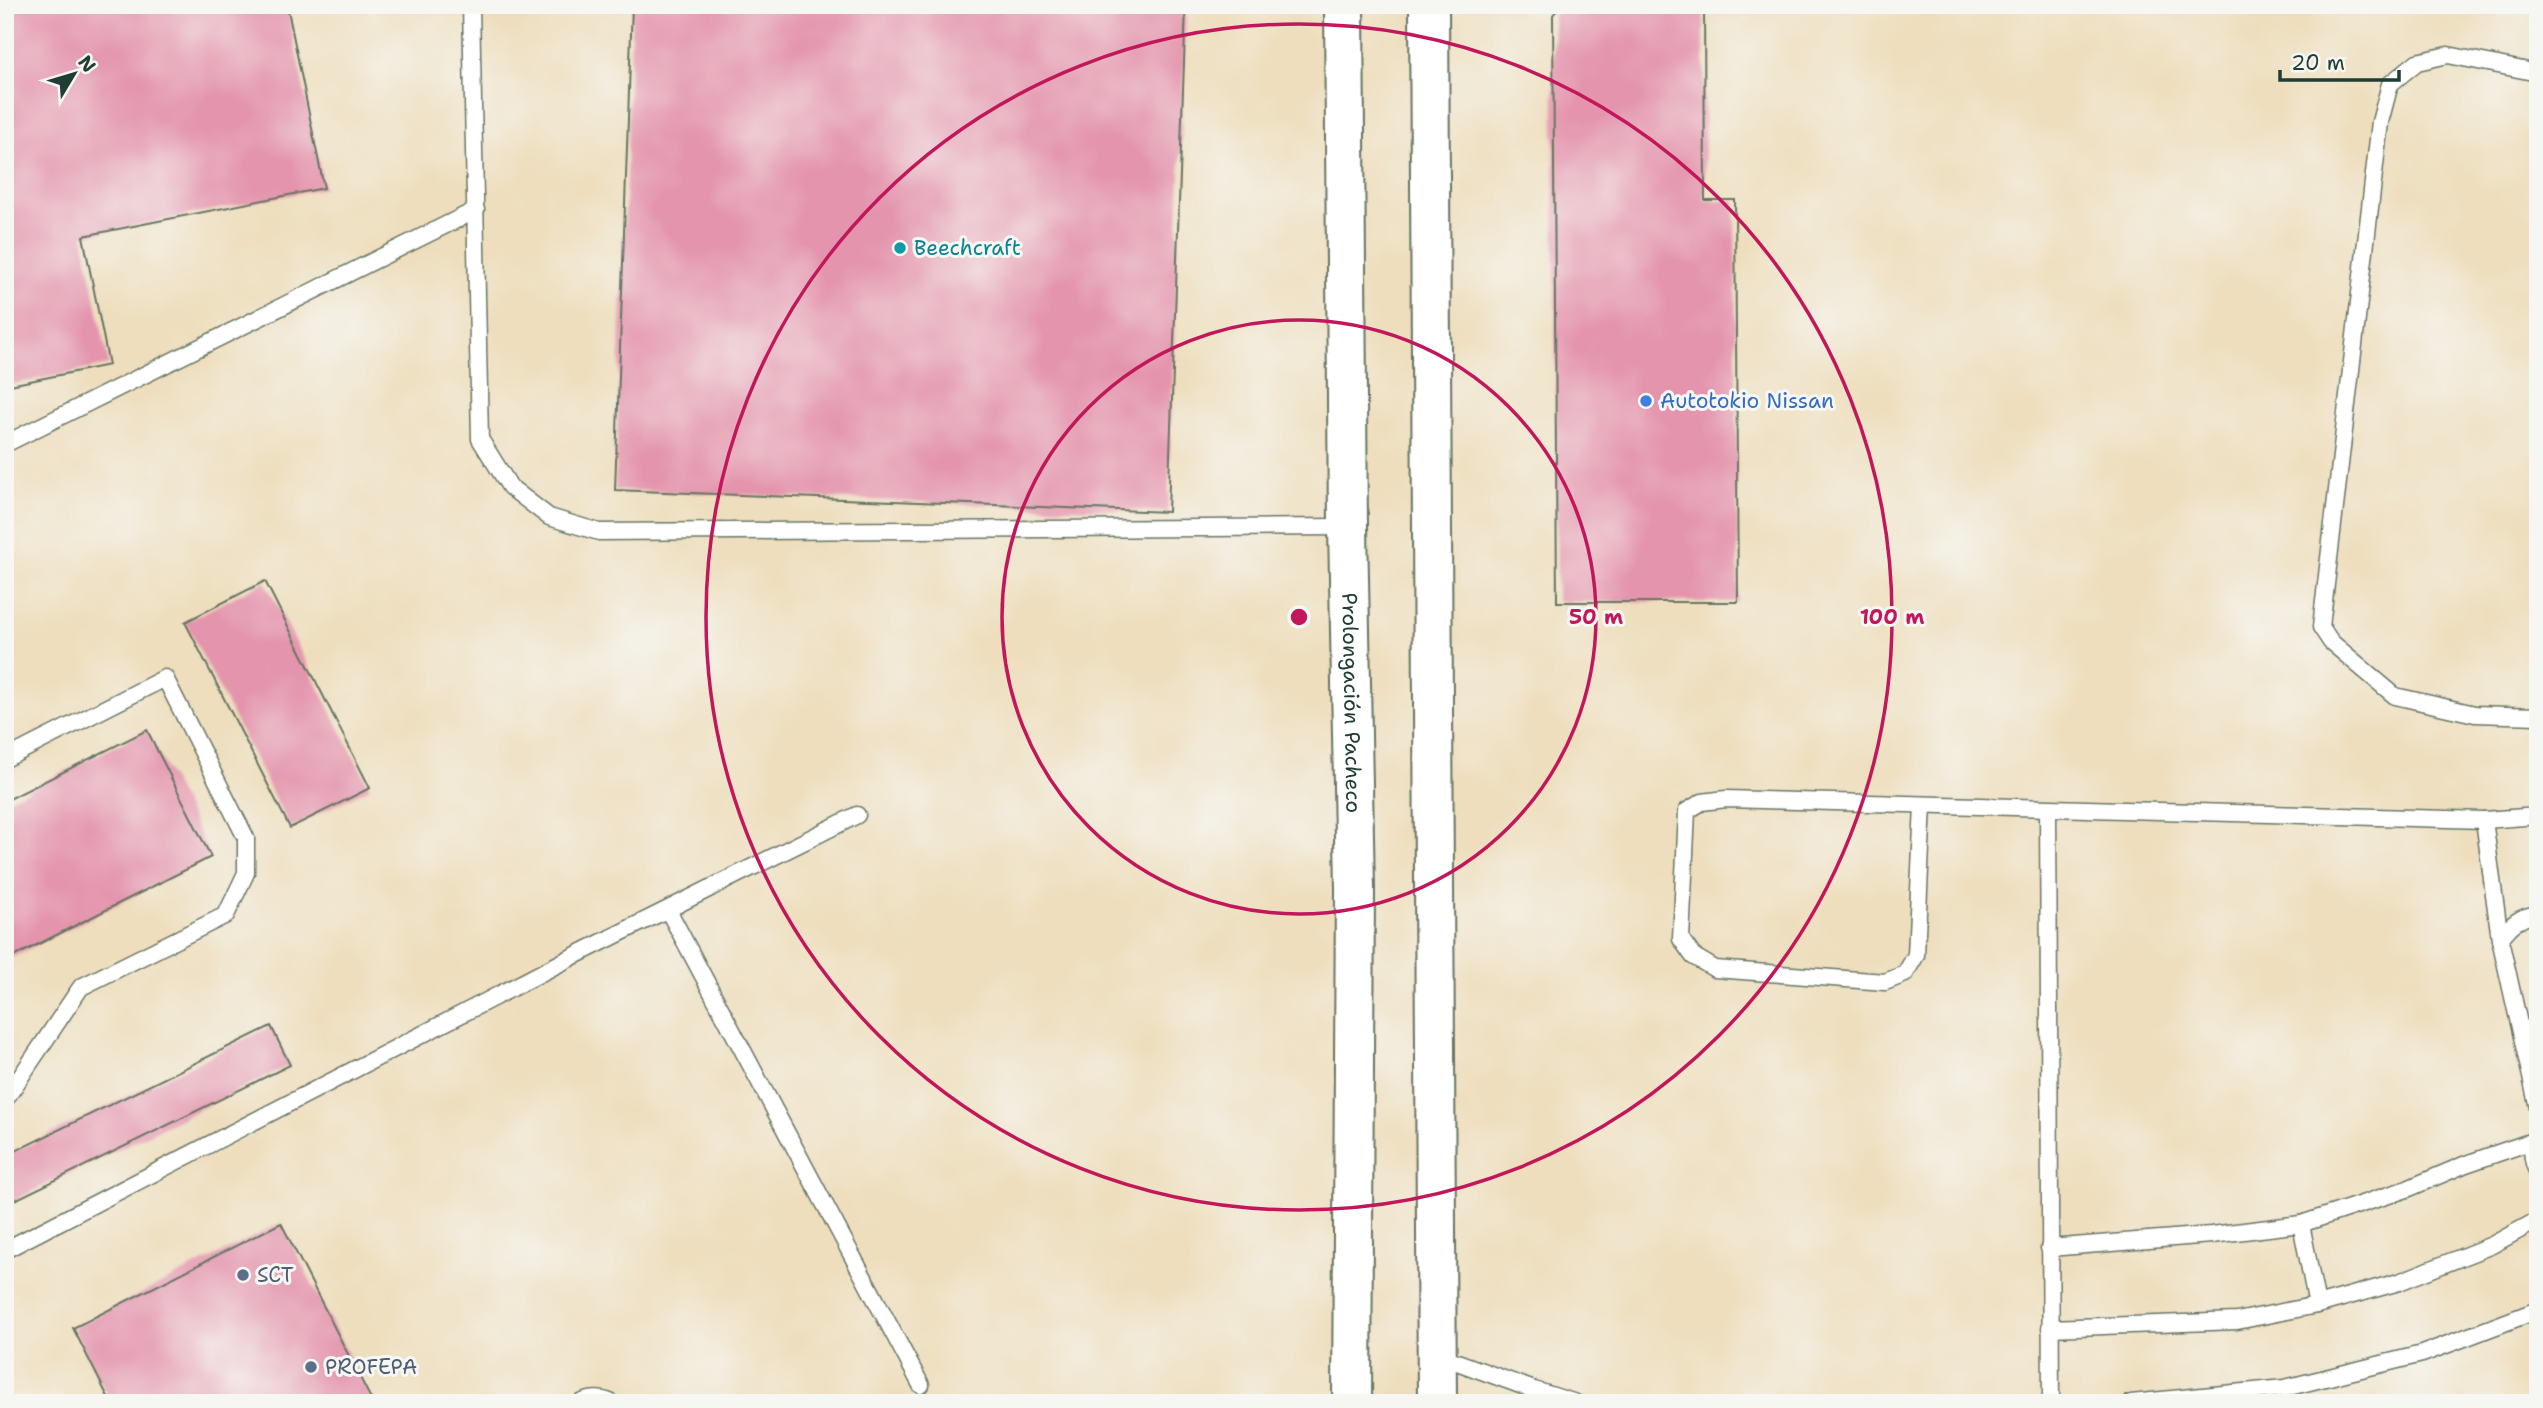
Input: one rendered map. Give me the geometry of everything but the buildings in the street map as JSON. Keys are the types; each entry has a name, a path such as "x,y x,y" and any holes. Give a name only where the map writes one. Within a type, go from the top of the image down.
{"main road":[{"name":"Prolongación Pacheco","path":"1344,5 1348,527 1355,889 1352,1403"},
{"path":"1429,5 1437,1403"}],"lane":[{"path":"471,5 480,439 510,488 549,517 599,532 1348,527"},
{"path":"2538,73 2448,55 2417,62 2390,83 2380,122 2321,627 2331,642 2395,696 2475,715 2538,716"},
{"path":"5,444 476,210"},
{"path":"5,760 165,678 246,838 246,873 226,915 81,987 5,1100"},
{"path":"1923,805 1916,955 1905,974 1885,982 1716,969 1693,956 1681,939 1687,811 1702,802 1726,799 2484,820 2538,816"},
{"path":"2049,809 2051,1403"},
{"path":"5,1250 667,910 857,816"},
{"path":"2484,820 2500,939 2538,1108"},
{"path":"667,910 921,1385"},
{"path":"2500,939 2511,924 2525,916 2538,914"},
{"path":"2049,1248 2211,1235 2301,1224 2407,1189 2535,1136"},
{"path":"2535,1136 2532,1154 2538,1173"},
{"path":"2050,1328 2237,1321 2317,1305 2399,1282 2492,1245 2538,1220"},
{"path":"2301,1224 2317,1305"},
{"path":"2131,1403 2285,1388 2422,1354 2538,1310"},
{"path":"1438,1355 1576,1403"},
{"path":"581,1403 588,1399 604,1399 612,1403"}],"place":[{"name":"Beechcraft","path":"900,248"},
{"name":"Autotokio Nissan","path":"1646,401"},
{"name":"SCT","path":"243,1275"},
{"name":"PROFEPA","path":"311,1367"}]}
